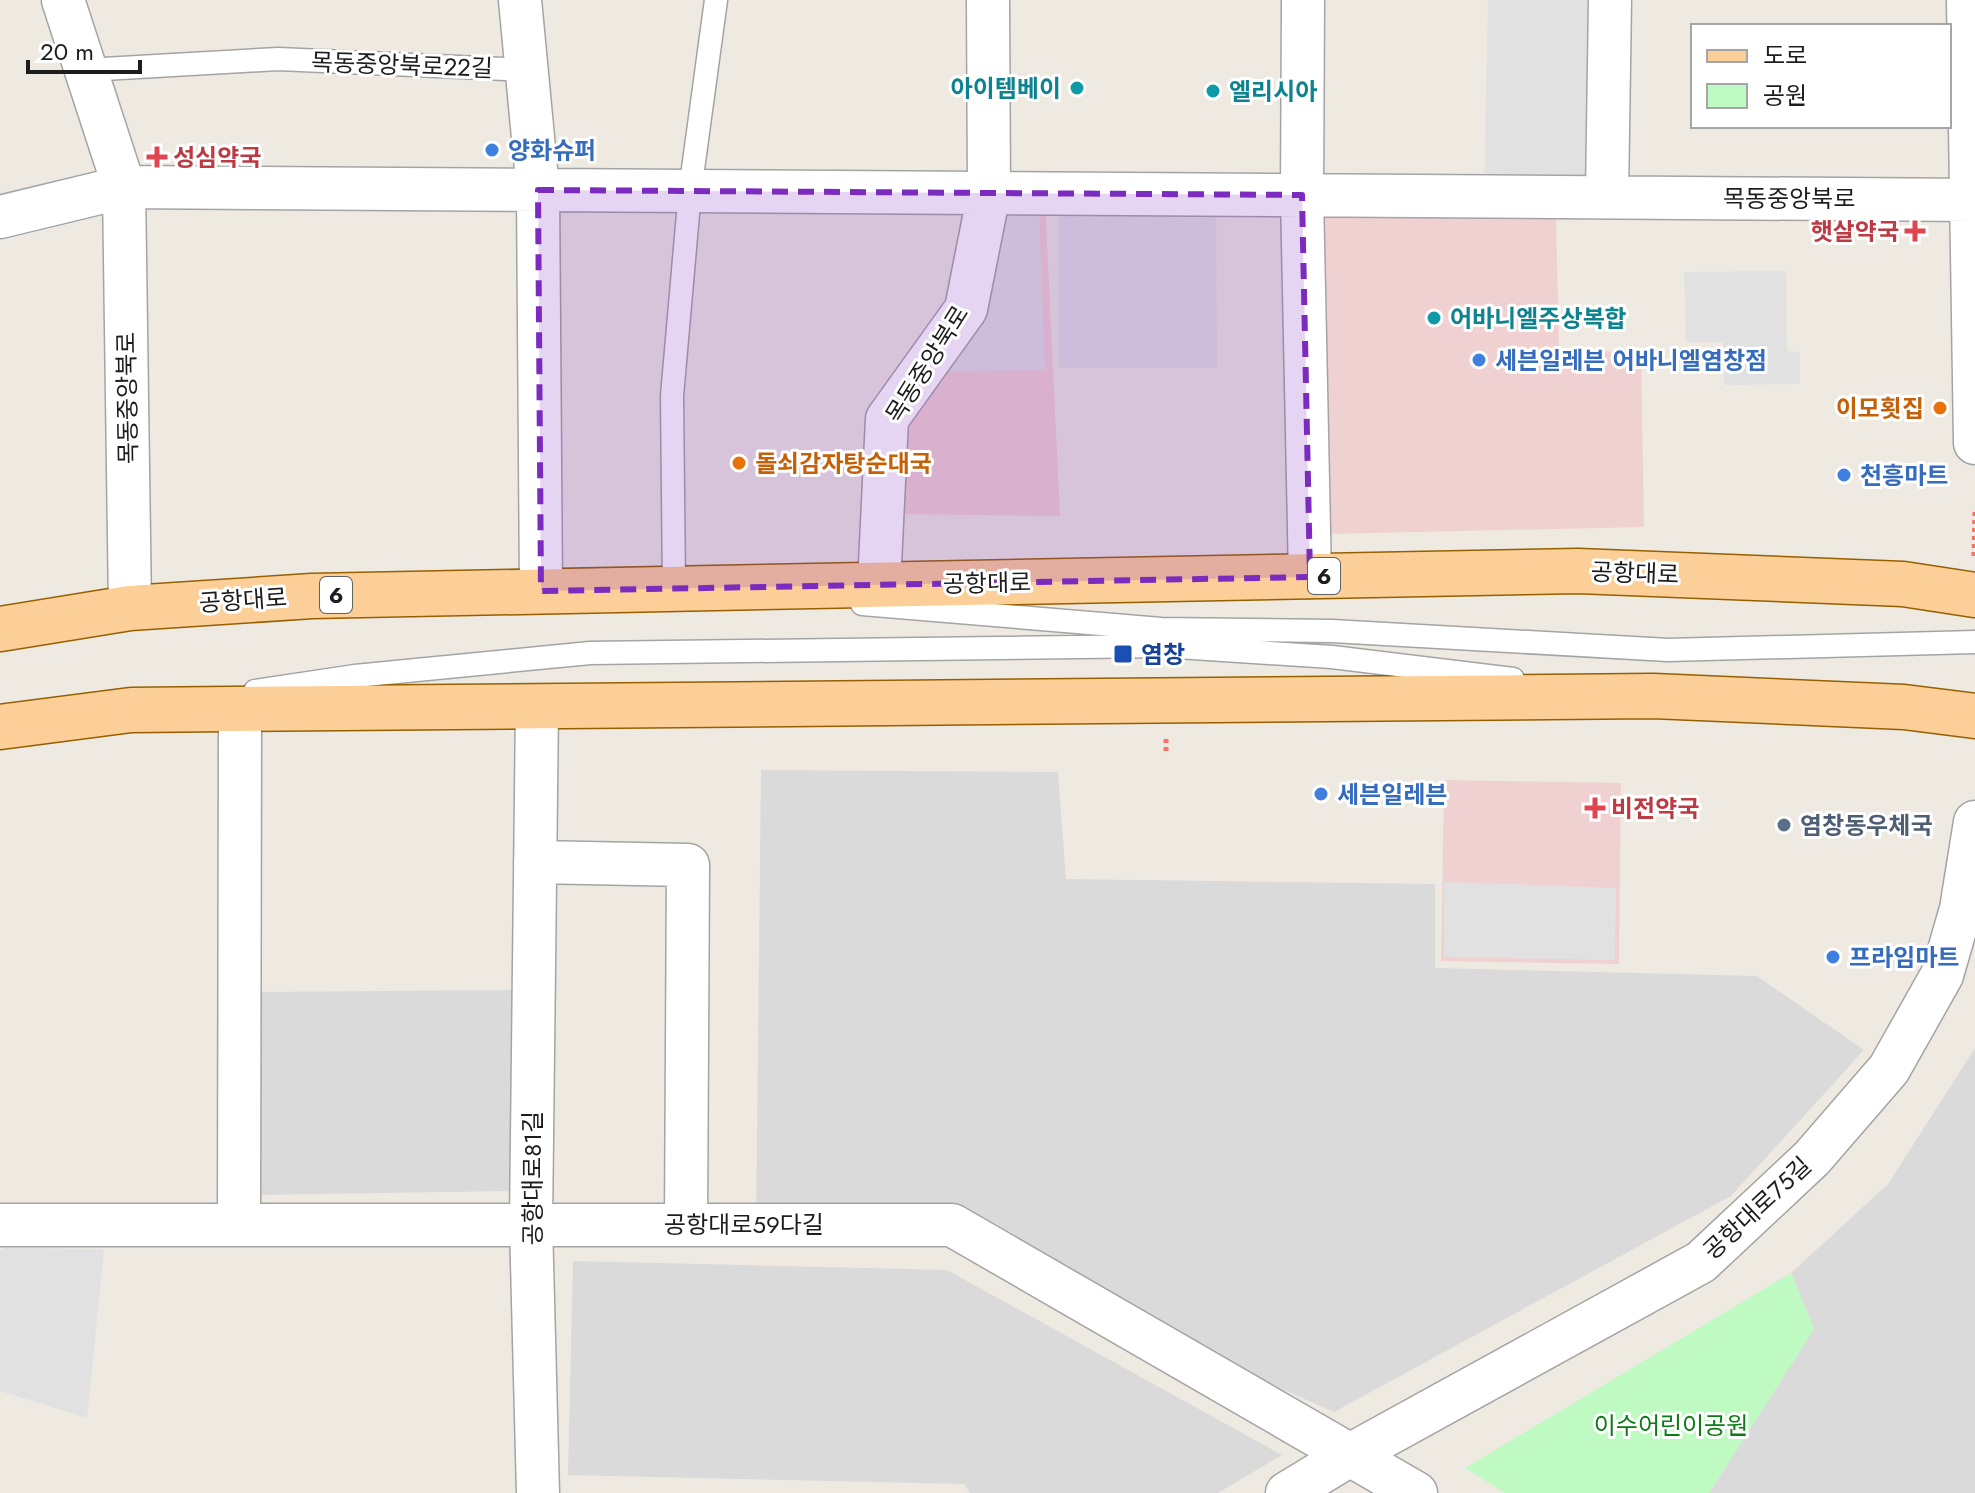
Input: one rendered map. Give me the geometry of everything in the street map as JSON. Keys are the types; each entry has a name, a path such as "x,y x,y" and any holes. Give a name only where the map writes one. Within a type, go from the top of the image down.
{"main road":[{"name":"공항대로","path":"0,629 130,608 312,596 1578,571 1903,584 1975,595"},
{"path":"0,727 131,710 1653,696 1904,707 1975,716"}],"street":[{"name":"목동중앙북로","path":"63,0 124,187 130,608"},
{"name":"목동중앙북로22길","path":"520,0 538,190"},
{"path":"988,0 989,193"},
{"path":"1303,0 1302,195 1310,577"},
{"path":"1607,196 1610,0"},
{"path":"1968,0 1975,443"},
{"name":"목동중앙북로","path":"0,217 124,187 1972,200"},
{"path":"538,190 541,591"},
{"name":"목동중앙북로","path":"879,585 887,419 966,309 989,193"},
{"name":"공항대로81길","path":"537,707 531,1224 538,1493"},
{"path":"239,1224 240,710"},
{"name":"공항대로75길","path":"1287,1493 1350,1455 1701,1262 1812,1158 1889,1069 1942,975 1961,909 1975,822"},
{"path":"535,862 688,865 686,1224"},
{"name":"공항대로59다길","path":"0,1225 952,1225 1416,1493"}],"lane":[{"path":"716,0 690,191 672,396 674,589 1161,629 1332,631 1668,650 1975,642"},
{"name":"목동중앙북로22길","path":"86,70 278,59 527,70"},
{"path":"131,710 355,676 590,653 1162,646 1332,657 1653,696"}],"highlighted area":[{"path":"538,190 1302,195 1310,577 541,591"}],"shaded area":[{"path":"1488,0 1610,0 1607,196 1484,196"},
{"path":"1045,202 1060,516 897,514 897,423"},
{"path":"1004,210 1039,210 1045,370 943,372"},
{"path":"1556,214 1559,352 1641,351 1644,527 1328,534 1322,218"},
{"path":"1059,215 1216,215 1217,368 1059,368"},
{"path":"1786,271 1787,351 1800,352 1800,384 1724,385 1723,342 1686,342 1684,272"},
{"path":"761,770 1058,772 1066,879 1435,884 1435,968 1757,976 1864,1050 1731,1196 1334,1412 1083,1301 952,1225 756,1224"},
{"path":"1444,780 1621,783 1619,964 1441,961"},
{"path":"1444,882 1616,888 1615,960 1444,957"},
{"path":"514,990 517,1191 256,1195 254,992"},
{"path":"1975,1048 1975,1493 1709,1493 1814,1329 1791,1273 1888,1184"},
{"path":"4,1248 104,1249 87,1418 0,1391 0,1251"},
{"path":"573,1261 947,1270 1282,1455 1218,1493 970,1493 964,1484 568,1475"}],"green space":[{"name":"이수어린이공원","path":"1791,1273 1814,1329 1709,1493 1505,1493 1465,1468"}],"place":[{"name":"아이템베이","path":"1077,88"},
{"name":"엘리시아","path":"1213,91"},
{"name":"양화슈퍼","path":"492,150"},
{"name":"성심약국","path":"157,157"},
{"name":"햇살약국","path":"1915,231"},
{"name":"어바니엘주상복합","path":"1434,318"},
{"name":"세븐일레븐 어바니엘염창점","path":"1479,360"},
{"name":"이모횟집","path":"1940,408"},
{"name":"돌쇠감자탕순대국","path":"739,463"},
{"name":"천흥마트","path":"1844,475"},
{"name":"염창","path":"1123,654"},
{"name":"세븐일레븐","path":"1321,794"},
{"name":"비전약국","path":"1595,808"},
{"name":"염창동우체국","path":"1784,825"},
{"name":"프라임마트","path":"1833,957"}]}
